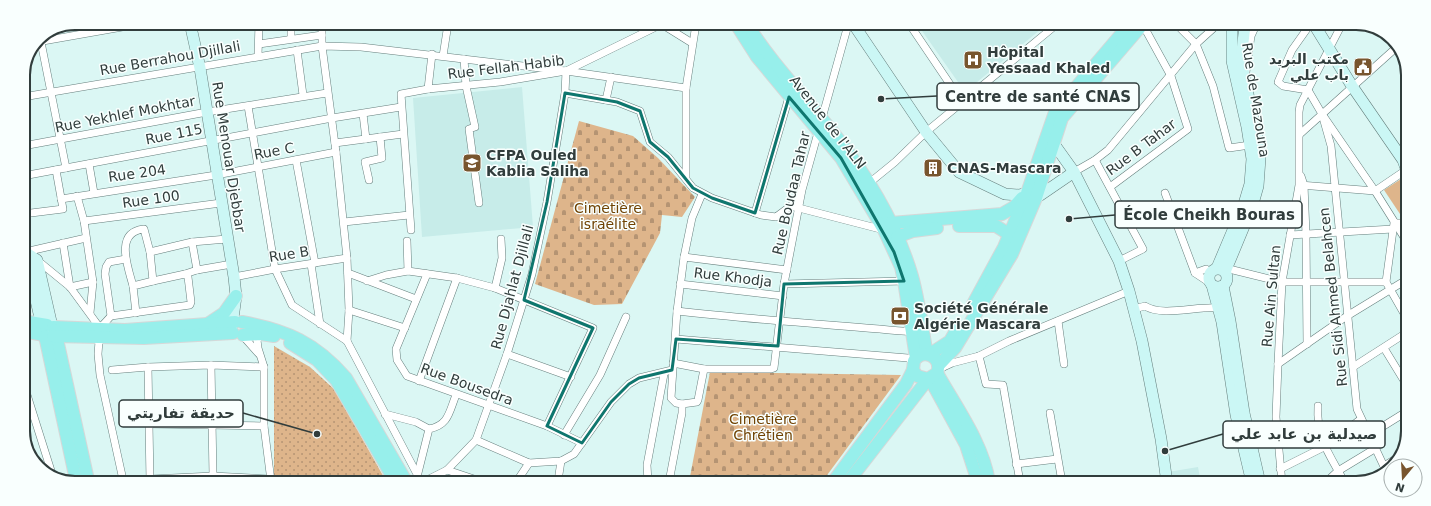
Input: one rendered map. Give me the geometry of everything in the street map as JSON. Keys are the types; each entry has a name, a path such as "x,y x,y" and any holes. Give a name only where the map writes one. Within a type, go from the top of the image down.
{"main road":[{"name":"Avenue de l'ALN","path":"740,30 754,52 789,97 849,153 868,184 888,227 900,267 920,359"},
{"name":"Avenue de l'ALN","path":"751,30 790,81 888,227 897,237 914,286 920,359"},
{"path":"888,227 1002,214 1032,195 1046,134 1059,106 1125,30"},
{"path":"837,476 906,384 920,359 950,341 1014,236 1054,143 1062,118 1138,30"},
{"path":"897,237 926,229 987,225 996,226 1014,236"},
{"path":"853,476 955,348 1012,254 1014,236"},
{"path":"205,324 224,313 236,296"},
{"path":"30,324 49,331"},
{"path":"100,333 205,324 272,328 299,339 313,347 337,367 346,378 403,476"},
{"path":"30,331 100,333 144,338 237,327 277,337 289,343 326,368 354,410 392,476"},
{"path":"49,331 75,476"},
{"path":"49,331 87,476"},
{"path":"920,359 934,357 935,373 966,445 976,476"},
{"path":"920,359 917,376 935,373"},
{"path":"935,373 970,430 982,458 987,476"}],"street":[{"path":"50,38 101,30"},
{"name":"Rue Menouar Djebbar","path":"192,30 200,68 236,296 241,313 237,327"},
{"path":"258,56 259,30"},
{"path":"291,30 291,38"},
{"path":"322,30 322,46 327,93 332,118 348,258 349,310 347,341"},
{"path":"443,56 447,30"},
{"path":"566,71 650,30"},
{"path":"671,30 692,43"},
{"path":"686,177 686,88 695,30"},
{"name":"Rue Boudaa Tahar","path":"704,368 771,370 776,364 784,284 802,190 847,30"},
{"path":"857,30 926,132 959,172 1005,194 1019,195 1032,195 1095,160 1108,150 1170,74 1196,44 1211,30"},
{"path":"914,30 962,102"},
{"path":"868,184 895,162 926,132 1050,30"},
{"path":"1145,30 1170,74"},
{"path":"1182,30 1196,44 1213,86 1229,148 1250,145"},
{"name":"Rue de Mazouna","path":"1218,269 1246,197 1251,165 1250,145 1232,61 1232,30"},
{"name":"Rue de Mazouna","path":"1218,269 1252,207 1258,186 1260,158 1258,143 1240,60 1244,30"},
{"path":"1245,78 1251,36 1254,30"},
{"path":"1306,30 1292,50 1278,82 1283,86 1308,90"},
{"path":"1318,30 1352,86 1401,157"},
{"path":"1307,344 1305,282 1306,234 1299,166 1299,112 1300,105 1339,30"},
{"path":"259,44 291,38 322,35"},
{"name":"Rue Berrahou Djillali","path":"30,95 200,68 258,56 322,46 361,47 432,54 566,71"},
{"path":"40,47 66,168"},
{"path":"297,50 302,95"},
{"path":"1300,134 1352,86 1394,50"},
{"path":"428,89 432,54"},
{"path":"464,59 466,86 475,127 469,129 479,203"},
{"name":"Rue Fellah Habib","path":"401,107 400,94 566,71 686,88"},
{"name":"Rue Djahlat Djillali","path":"434,476 447,470 476,440 507,354 532,274 548,202 565,93 566,71"},
{"name":"Rue B Tahar","path":"1110,187 1188,129 1170,74"},
{"path":"606,100 611,77"},
{"path":"1308,90 1322,114 1398,224 1386,282 1401,308"},
{"name":"Rue Yekhlef Mokhtar","path":"30,145 302,95 327,93"},
{"path":"565,93 606,100 629,106 640,112 650,142 668,157 694,188 702,194 755,213 776,217 792,205 802,190"},
{"path":"755,213 789,97"},
{"path":"248,106 275,269 292,305 347,341 416,476"},
{"path":"401,107 411,230"},
{"name":"Rue 115","path":"30,175 332,118 401,107"},
{"path":"363,114 366,139"},
{"name":"Rue Sidi Ahmed Belahcen","path":"1322,114 1331,146 1338,232 1357,409 1383,464"},
{"path":"335,143 403,134"},
{"path":"1046,134 1074,172 1119,261 1134,309 1161,439 1166,476"},
{"path":"369,180 365,162 382,158 380,137"},
{"name":"Rue C","path":"216,175 336,152"},
{"path":"296,160 313,263 320,324"},
{"path":"1095,160 1143,249 1119,261"},
{"path":"89,164 94,193"},
{"path":"1301,185 1335,189 1375,191 1401,168"},
{"path":"30,213 63,209 56,170"},
{"name":"Rue 204","path":"61,199 216,175"},
{"name":"Rue Ain Sultan","path":"1281,476 1276,416 1282,282 1290,234 1301,185"},
{"path":"1165,193 1195,273 1215,285"},
{"path":"476,440 529,462 561,461 574,454 611,402 629,384 639,378 664,374 673,367 704,368 697,402 682,404 676,403 671,398 673,367 676,339 677,311 684,257 692,218 702,194"},
{"path":"77,196 84,221 93,282 90,313"},
{"name":"Rue 100","path":"84,221 221,203"},
{"path":"792,205 799,209 888,227"},
{"path":"344,222 409,215"},
{"path":"1290,234 1338,232 1398,224"},
{"path":"136,313 133,286 126,259 125,244 132,233 141,229 144,229 150,252 153,281"},
{"path":"30,251 86,238"},
{"path":"150,252 192,242 227,239"},
{"path":"495,288 502,258 501,239"},
{"path":"192,242 197,270"},
{"path":"407,242 408,271"},
{"path":"63,243 70,287"},
{"path":"30,255 70,287 90,313 100,333"},
{"path":"684,257 787,270"},
{"name":"Rue B","path":"234,277 348,258"},
{"path":"122,476 100,375 98,354 100,333 111,316 105,274 106,267 109,262 126,259"},
{"path":"37,260 49,331"},
{"path":"133,286 186,274 197,270 232,264"},
{"path":"30,266 49,331"},
{"path":"1195,273 1218,269 1282,282 1386,282"},
{"path":"1218,269 1209,274 1230,320 1244,413 1258,476"},
{"path":"1215,285 1227,279 1218,269"},
{"path":"367,281 386,274 408,271 457,278 495,288 593,328 547,426"},
{"path":"348,273 416,299"},
{"path":"111,316 190,305 192,302 186,274"},
{"path":"349,310 405,328 427,274"},
{"path":"418,381 457,278"},
{"path":"784,284 904,281"},
{"path":"70,287 93,282"},
{"name":"Rue Khodja","path":"680,284 783,296"},
{"path":"1278,364 1348,316 1401,284"},
{"path":"1215,285 1236,415 1250,476"},
{"path":"935,373 952,363 979,356 1009,341 1129,291"},
{"path":"1134,309 1145,306 1151,310 1175,310 1205,307 1218,308"},
{"path":"677,311 756,320 914,332"},
{"path":"564,435 600,375 626,317"},
{"path":"1058,321 1064,364"},
{"path":"237,327 259,354"},
{"name":"Rue Bousedra","path":"405,328 396,349 397,360 407,376 456,395 547,426 582,444"},
{"path":"261,334 257,340 259,354 264,367 264,426 270,476"},
{"path":"1353,367 1401,336"},
{"path":"676,339 778,346 920,359"},
{"path":"1384,348 1401,376"},
{"path":"507,354 571,377"},
{"path":"979,356 986,384 1003,385 1019,476"},
{"path":"112,370 211,365 264,367"},
{"path":"211,365 213,476"},
{"path":"148,367 150,476"},
{"path":"648,476 647,465 664,374"},
{"path":"385,414 416,422 429,429 440,427 446,421 456,395"},
{"path":"30,404 51,468"},
{"path":"670,476 682,413 682,404"},
{"path":"1318,406 1317,420 1324,447 1340,476"},
{"path":"1050,413 1061,476"},
{"path":"1369,435 1401,415"},
{"path":"1280,469 1324,447 1361,419"},
{"path":"149,424 264,426"},
{"path":"418,476 429,429"},
{"path":"1333,476 1338,471 1376,448"},
{"path":"1016,464 1057,459"},
{"path":"559,476 561,461"},
{"path":"520,476 529,462"},
{"path":"447,470 465,476"}],"highlighted area":[{"path":"565,93 617,102 640,111 650,142 668,157 693,188 712,198 755,213 789,97 841,158 894,252 904,281 784,284 778,346 676,339 672,370 639,378 629,384 611,402 582,443 547,426 593,328 524,300 547,202"}],"shaded area":[{"name":"Hôpital Yessaad Khaled","path":"921,30 1040,30 965,92"},
{"name":"CFPA Ouled Kablia Saliha","path":"522,87 533,227 422,237 413,98"},
{"path":"1198,467 1200,476 1169,476 1168,472"}],"green space":[{"name":"Cimetière israélite","path":"579,121 633,136 658,158 695,197 682,217 662,215 660,233 622,304 594,305 535,284"},
{"path":"1401,179 1401,216 1384,190"},
{"path":"274,346 310,367 335,390 383,476 274,476"},
{"name":"Cimetière Chrétien","path":"710,372 901,375 826,476 690,476"}],"place":[{"name":"Hôpital Yessaad Khaled","path":"973,60"},
{"name":"مكتب البريد باب علي","path":"1363,67"},
{"name":"Centre de santé CNAS","path":"881,99"},
{"name":"CFPA Ouled Kablia Saliha","path":"472,163"},
{"name":"CNAS-Mascara","path":"933,168"},
{"name":"École Cheikh Bouras","path":"1069,219"},
{"name":"Société Générale Algérie Mascara","path":"900,316"},
{"name":"حديقة تفاريتي","path":"317,434"},
{"name":"صيدلية بن عابد علي","path":"1165,451"}]}
